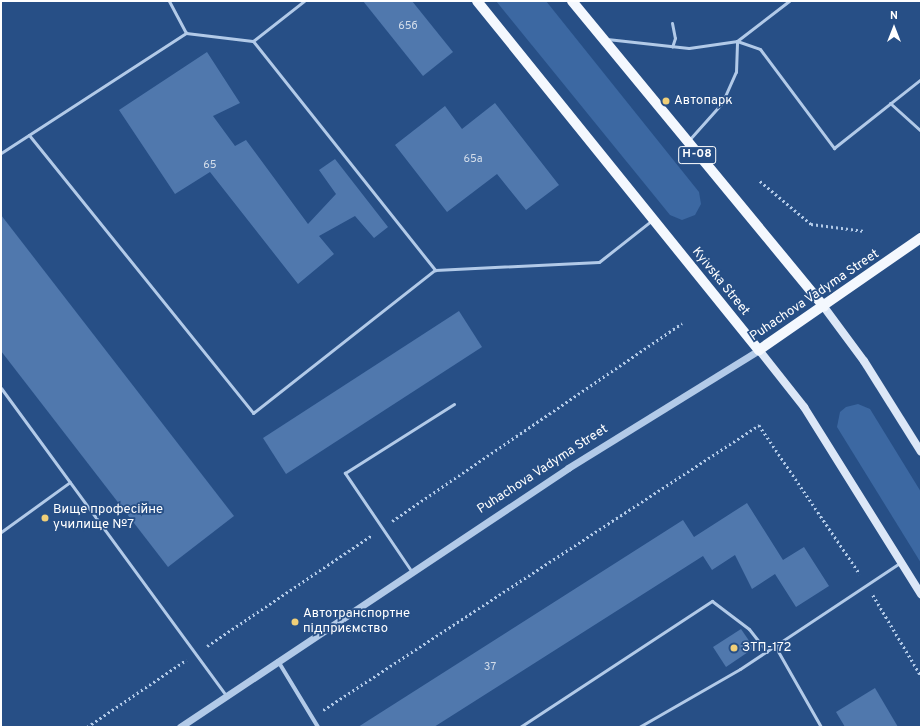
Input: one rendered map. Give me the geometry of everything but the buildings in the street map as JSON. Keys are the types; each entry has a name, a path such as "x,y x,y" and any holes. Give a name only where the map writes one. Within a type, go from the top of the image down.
{"main road":[{"name":"Kyivska Street","path":"477,1 804,407 921,594"},
{"name":"Н-08","path":"572,1 687,143 824,308"},
{"name":"Puhachova Vadyma Street","path":"759,350 824,308 921,238"},
{"path":"824,308 864,361 921,452"}],"street":[{"name":"Puhachova Vadyma Street","path":"180,727 568,468 759,350"},
{"path":"278,661 318,727"}],"lane":[{"path":"169,1 186,33"},
{"path":"253,41 304,1"},
{"path":"737,41 789,1"},
{"path":"672,23 675,38 672,47"},
{"path":"1,153 186,33 253,41 434,270"},
{"path":"601,38 672,47 737,41 760,49 834,148 921,79"},
{"path":"687,143 722,103 736,72 737,41"},
{"path":"890,104 921,131"},
{"path":"29,135 253,413 434,270 599,262 652,220"},
{"path":"1,388 226,695"},
{"path":"412,572 346,473 454,404"},
{"path":"1,532 70,482"},
{"path":"639,727 767,652 901,562"},
{"path":"520,727 712,601 749,629 767,652"},
{"path":"774,646 821,727"}],"path":[{"path":"760,181 811,224 865,231"},
{"path":"312,717 759,425 867,585 921,676"}],"shaded area":[{"path":"496,1 546,1 699,192 701,204 695,215 682,220 670,215"},
{"path":"858,404 870,409 921,492 921,563 837,427 840,412 846,407"}],"place":[{"name":"Автопарк","path":"666,101"},
{"name":"Вище професійне училище №7","path":"45,518"},
{"name":"Автотранспортне підприємство","path":"295,622"},
{"name":"ЗТП-172","path":"734,648"}]}
